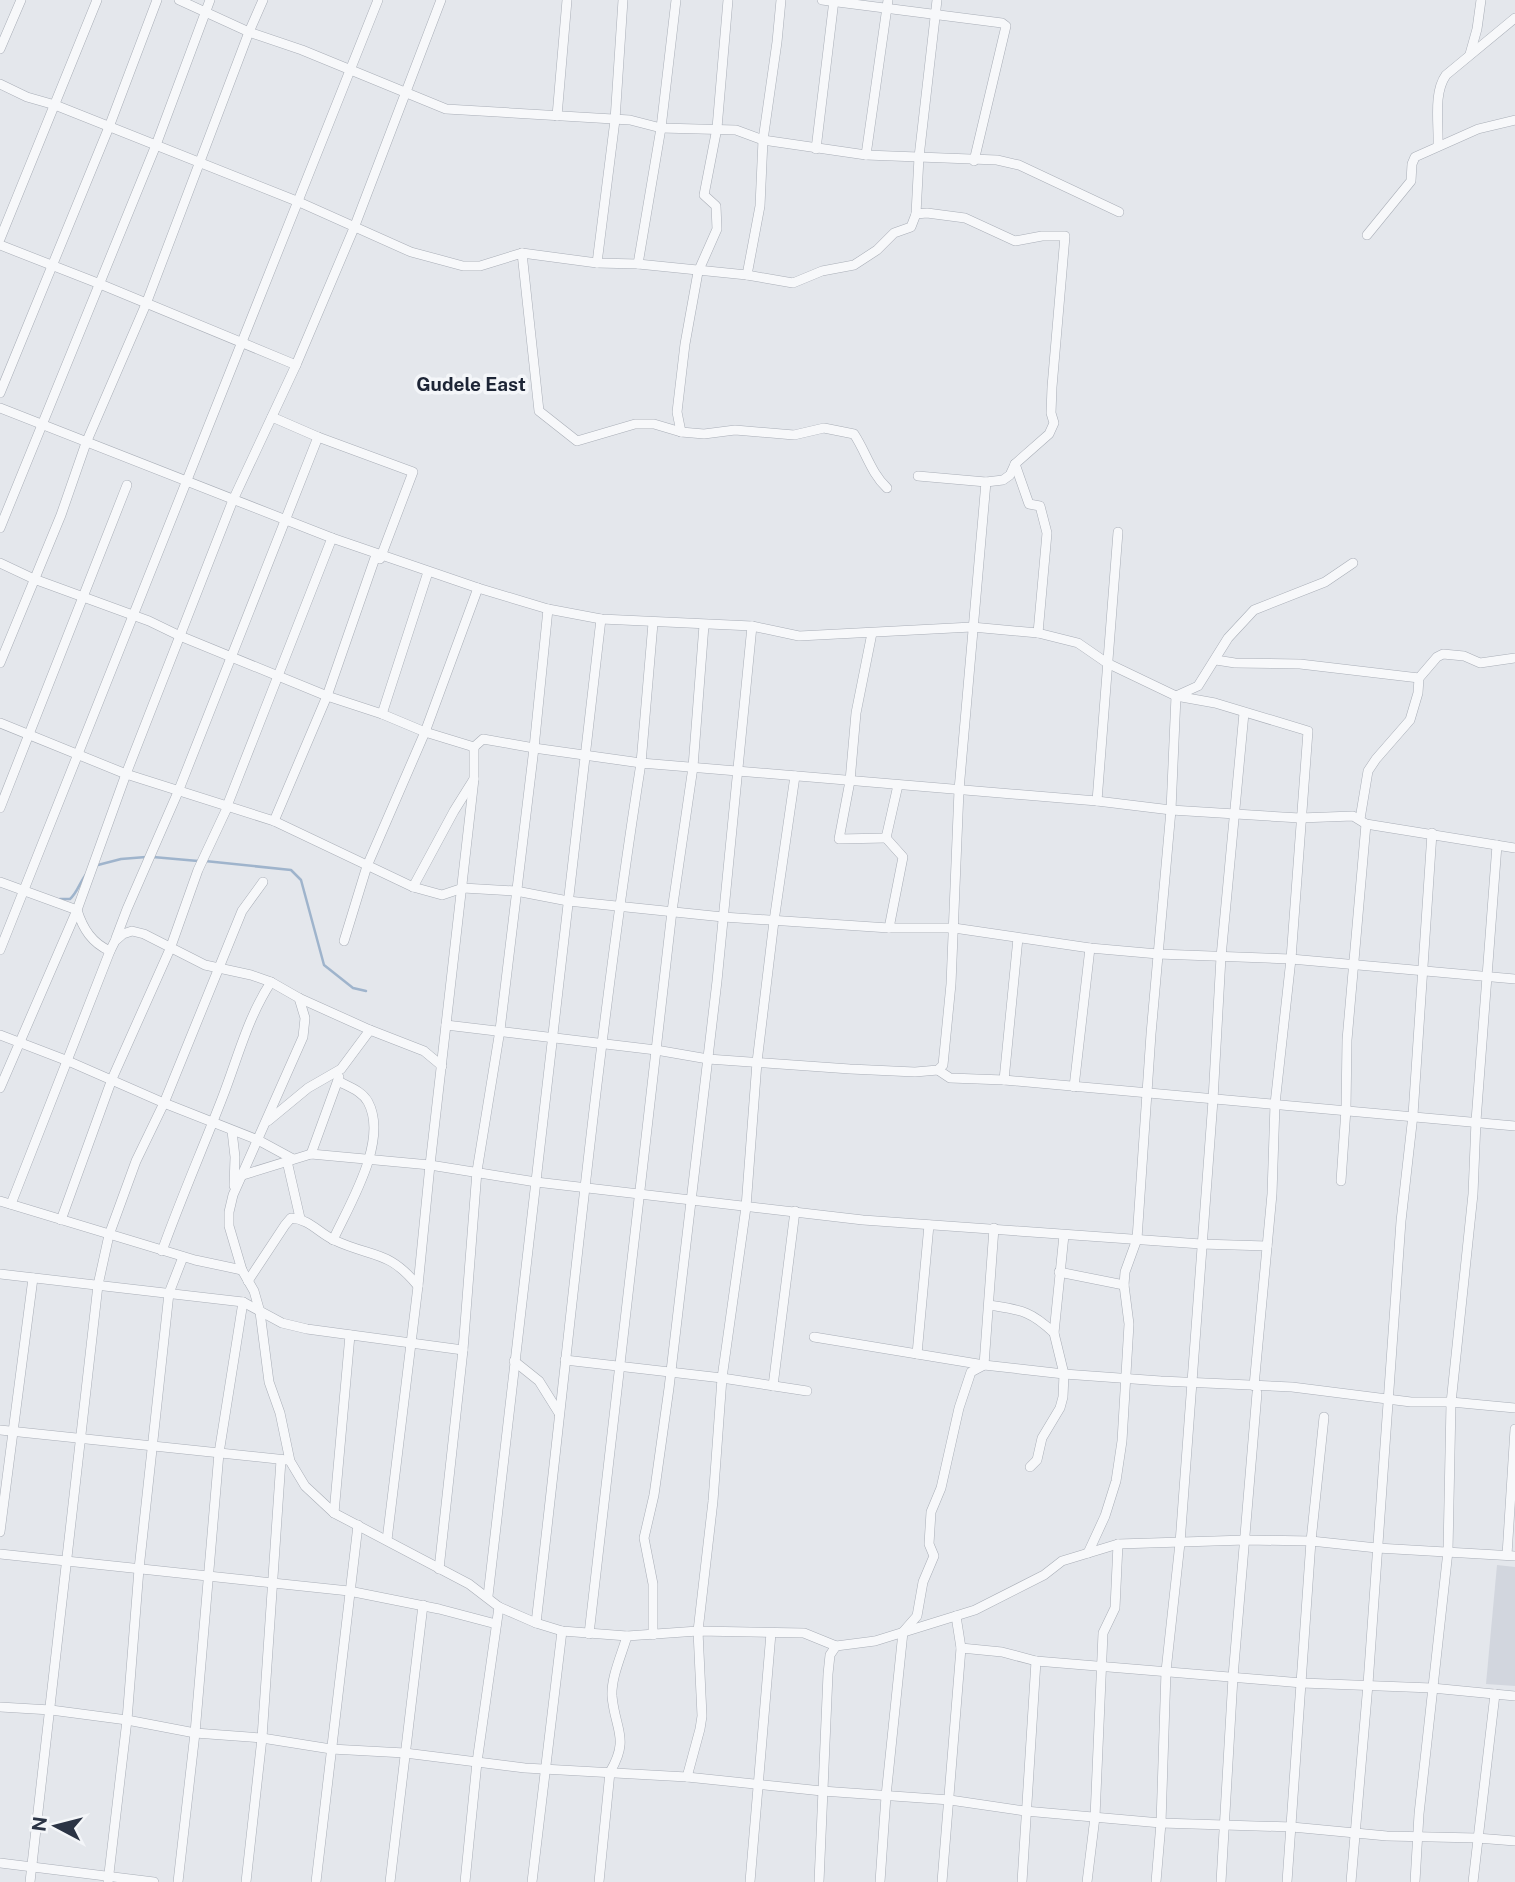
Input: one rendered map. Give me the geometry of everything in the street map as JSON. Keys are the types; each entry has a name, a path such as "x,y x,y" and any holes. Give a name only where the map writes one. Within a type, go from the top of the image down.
{"street":[{"path":"0,50 21,0"},
{"path":"0,239 97,0"},
{"path":"0,393 109,127 157,0"},
{"path":"179,0 249,32 302,50 446,109 642,122 661,128 717,128 763,140 866,156 997,160 1019,165 1119,212"},
{"path":"0,528 156,145 209,0"},
{"path":"0,663 61,514 86,443 146,304 263,0"},
{"path":"0,950 131,615 187,483 378,0"},
{"path":"0,1088 77,910 126,774 233,500 296,365 354,228 442,0"},
{"path":"558,116 567,0"},
{"path":"597,263 615,120 623,0"},
{"path":"638,264 661,128 676,0"},
{"path":"681,432 677,412 685,344 698,272 717,229 716,206 704,195 717,128 728,0"},
{"path":"747,275 760,206 763,140 780,0"},
{"path":"822,0 888,4 935,15 1002,23 1006,26 974,161"},
{"path":"0,83 27,97 55,105 299,202 411,252 463,266 480,266 522,253 597,263 638,264 747,275 793,283 822,271 854,265 877,250 894,233 911,227 916,214 919,157 937,0"},
{"path":"1469,55 1477,29 1481,0"},
{"path":"816,149 834,1"},
{"path":"866,156 888,4"},
{"path":"1438,146 1441,82 1469,55 1515,18"},
{"path":"1367,235 1411,181 1415,157 1478,130 1515,120"},
{"path":"916,214 965,218 1015,241 1042,236 1065,236 1052,387 1051,413 1054,423 1049,434 1015,464 1010,475 1003,480 986,482 918,476"},
{"path":"0,245 296,365"},
{"path":"522,253 539,411 577,441 635,424 654,424 681,432 704,434 735,430 794,435 824,428 854,434 876,478 887,488"},
{"path":"0,408 332,538 377,559 548,608 601,619 752,626 799,636 972,627 1038,632 1078,643 1107,663 1176,696 1204,701 1308,731 1291,959 1275,1104 1246,1540 1233,1677 1221,1882"},
{"path":"272,417 318,437 413,471 377,559 327,696 275,821"},
{"path":"11,1204 41,1123 127,909 178,792 318,437"},
{"path":"1015,464 1029,504 1040,506 1047,533 1038,632"},
{"path":"938,1070 943,1065 944,1058 954,928 959,790 986,482"},
{"path":"0,808 127,485"},
{"path":"1097,801 1118,532"},
{"path":"61,1220 112,1079 170,949 198,870 227,807 332,538"},
{"path":"1176,696 1198,686 1228,638 1254,610 1325,582 1353,563"},
{"path":"0,564 149,621 327,696 474,747"},
{"path":"382,714 428,572"},
{"path":"344,941 367,866 425,732 478,588"},
{"path":"439,1569 463,1350 477,1171 500,1030 548,608"},
{"path":"488,1596 601,619"},
{"path":"536,1623 584,1186 619,905 641,762 653,622"},
{"path":"589,1634 672,911 693,767 704,625"},
{"path":"653,1635 653,1584 644,1538 654,1495 669,1388 708,1059 752,626"},
{"path":"872,633 856,713 850,781 839,839 886,838 903,857 889,928"},
{"path":"1340,1181 1346,1109 1347,1040 1368,771 1410,720 1418,693 1419,678 1437,657 1443,654 1464,656 1480,663 1515,658"},
{"path":"1216,660 1300,664 1419,678"},
{"path":"1088,1553 1105,1516 1116,1481 1127,1379 1129,1324 1124,1285 1125,1272 1137,1239 1171,810 1176,696"},
{"path":"1156,1882 1161,1823 1166,1671 1180,1543 1221,957 1244,713"},
{"path":"0,723 126,774 275,821 413,887 442,895 463,888 516,891 568,901 723,917 889,928 954,928 1090,948 1158,954 1291,959 1515,979"},
{"path":"387,1540 463,888 474,779 474,747 483,739 641,762 1097,801 1171,810 1300,818 1353,816 1363,821 1515,848"},
{"path":"687,1777 702,1716 699,1701 698,1630 713,1501 722,1378 746,1207 757,1062 774,921 795,776"},
{"path":"413,887 474,779"},
{"path":"886,838 898,785"},
{"path":"1351,1882 1401,1222 1413,1115 1432,833"},
{"path":"1415,1882 1432,1688 1448,1551 1451,1403 1473,1194 1497,845"},
{"path":"0,882 77,910"},
{"path":"30,1882 98,1286 109,1235 136,1161 164,1103 242,912 263,882"},
{"path":"77,910 90,937 110,951"},
{"path":"115,941 122,934 132,931 144,934 170,949 219,970 251,975 271,982 299,998 424,1051 442,1066"},
{"path":"1004,1080 1018,939"},
{"path":"1074,1087 1090,948"},
{"path":"162,1251 186,1182 213,1121 256,1005 271,982"},
{"path":"233,1195 303,1037 305,1018 299,998"},
{"path":"446,1025 656,1050 708,1059 850,1069 915,1072 938,1070 950,1078 1004,1080 1213,1100 1346,1109 1515,1126"},
{"path":"311,1154 341,1069 370,1030"},
{"path":"0,1035 258,1140 290,1160 300,1218"},
{"path":"267,1122 308,1088 341,1069"},
{"path":"333,1240 370,1160 374,1118 368,1102 359,1091 338,1081"},
{"path":"232,1131 235,1174 229,1226 242,1270 254,1291 260,1312 269,1382 280,1413 286,1460 273,1583 262,1738 246,1882"},
{"path":"243,1175 311,1154 429,1164 536,1182 863,1220 1201,1244 1267,1246"},
{"path":"0,1201 183,1257 242,1270"},
{"path":"773,1386 795,1211"},
{"path":"248,1281 285,1225 291,1218 300,1218 333,1240 373,1252 398,1264 418,1286"},
{"path":"917,1354 929,1225"},
{"path":"984,1365 994,1228"},
{"path":"1030,1467 1037,1460 1042,1438 1060,1408 1064,1374 1054,1333 1064,1235"},
{"path":"109,1879 169,1293 183,1257"},
{"path":"1059,1272 1124,1285"},
{"path":"0,1275 243,1302 282,1323 463,1350"},
{"path":"0,1532 33,1278"},
{"path":"178,1882 195,1733 219,1453 243,1302"},
{"path":"989,1305 1027,1312 1054,1333"},
{"path":"334,1513 350,1335"},
{"path":"814,1337 984,1365 1064,1374 1255,1389 1292,1387 1411,1402 1451,1402 1515,1408"},
{"path":"565,1360 807,1391"},
{"path":"514,1361 539,1381 560,1414"},
{"path":"880,1882 903,1632 917,1616 923,1582 934,1556 929,1544 931,1512 941,1488 959,1408 971,1372 984,1365"},
{"path":"1287,1882 1311,1541 1324,1417"},
{"path":"0,1430 286,1460 305,1486 334,1513 469,1584 499,1607 536,1623 562,1630 627,1636 698,1630 804,1633 836,1646 875,1641 975,1610 1032,1581 1062,1561 1118,1544 1311,1541 1377,1548 1511,1555 1515,1429"},
{"path":"316,1882 358,1525"},
{"path":"1087,1882 1095,1817 1103,1633 1115,1608 1118,1544"},
{"path":"0,1554 349,1591 423,1605 496,1624"},
{"path":"390,1882 423,1605"},
{"path":"464,1882 477,1762 499,1607"},
{"path":"942,1882 961,1648 956,1616"},
{"path":"532,1882 562,1630"},
{"path":"750,1882 771,1633"},
{"path":"599,1882 610,1772 621,1751 622,1742 613,1689 627,1636"},
{"path":"818,1882 830,1655 836,1646"},
{"path":"961,1648 1036,1661 1302,1683 1368,1684 1515,1696"},
{"path":"1022,1882 1036,1661"},
{"path":"1473,1882 1495,1694"},
{"path":"0,1707 51,1710 127,1720 195,1733 262,1738 331,1749 405,1753 525,1768 758,1783 1161,1823 1292,1827 1515,1841"},
{"path":"0,1863 109,1879 154,1882"}],"shaded area":[{"path":"1497,1565 1515,1567 1515,1686 1486,1684"}],"waterway":[{"path":"94,866 121,859 146,857"},
{"path":"153,857 198,861"},
{"path":"205,861 291,870 301,880 324,965 353,988 366,991"},
{"path":"60,899 70,899 87,873"}],"district":[{"name":"Gudele East","path":"471,384"}]}
